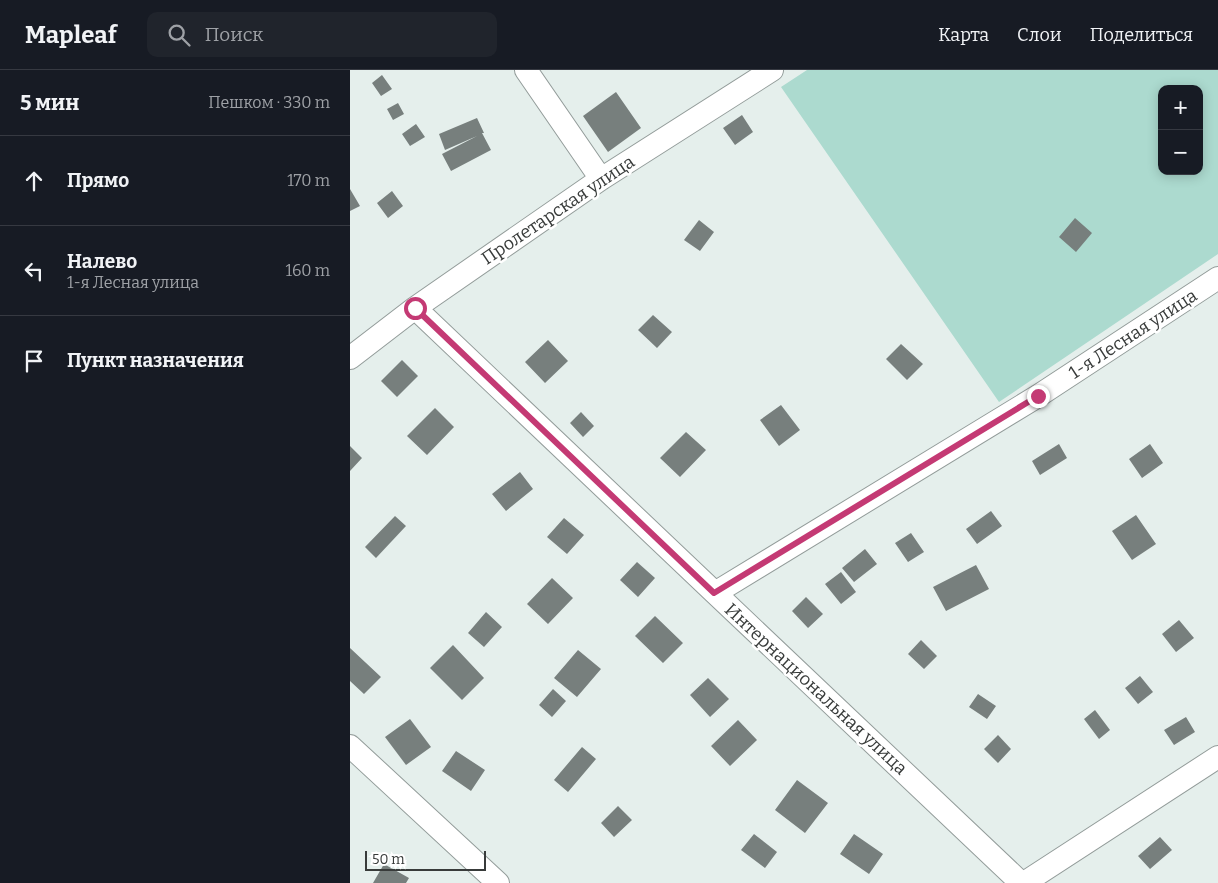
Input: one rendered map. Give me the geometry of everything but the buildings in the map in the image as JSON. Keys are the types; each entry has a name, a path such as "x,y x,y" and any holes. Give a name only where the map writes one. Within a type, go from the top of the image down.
{"street":[{"path":"526,70 600,179"},
{"name":"Пролетарская улица","path":"350,358 415,308 600,179 772,70"},
{"name":"1-я Лесная улица","path":"714,593 1038,396 1218,278"},
{"name":"Интернациональная улица","path":"415,308 714,593 1023,883"},
{"path":"350,746 498,883"},
{"path":"1023,883 1218,758"}],"green space":[{"path":"807,70 1218,70 1218,254 999,402 781,87"}],"route":[{"path":"415,308 714,593 1038,396"}]}
